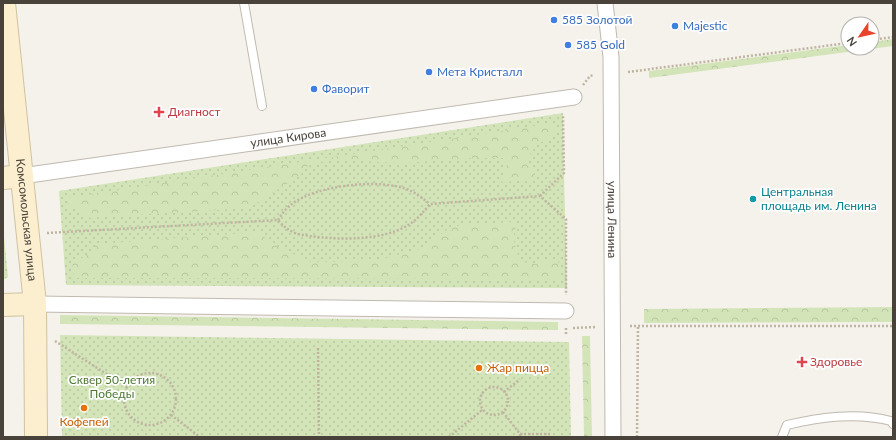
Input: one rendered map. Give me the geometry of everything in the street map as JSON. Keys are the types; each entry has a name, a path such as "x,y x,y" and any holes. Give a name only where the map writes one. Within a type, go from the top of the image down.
{"main road":[{"name":"Комсомольская улица","path":"4,3 12,177 28,234 35,304 36,437"},
{"path":"3,305 35,304"}],"street":[{"name":"улица Ленина","path":"605,3 611,57 613,437"},
{"name":"улица Кирова","path":"12,177 574,98"},
{"path":"35,304 566,311"}],"lane":[{"path":"244,3 262,106"},
{"path":"782,437 787,425 825,417 876,417 891,421 893,424"}],"path":[{"path":"880,39 893,37"},
{"path":"278,220 284,211 293,203 304,197 332,188 352,185 378,184 395,186 409,190 430,204 540,196 564,173 563,113 590,76 840,44"},
{"path":"540,196 566,219 566,311"},
{"path":"278,220 285,228 296,234 350,239 380,235 407,226 418,218 430,204"},
{"path":"28,234 278,220"},
{"path":"573,328 613,326 893,326"},
{"path":"637,437 638,326"},
{"path":"35,330 64,346 127,387"},
{"path":"318,348 319,437"},
{"path":"147,373 163,376 170,382 174,388 176,397 175,406 171,415 157,424 148,425 133,418 125,403 127,387 132,380 139,375 147,373"},
{"path":"504,392 520,379"},
{"path":"495,387 504,392 508,400 506,409 503,412 494,416 482,410 479,401 486,389 495,387"},
{"path":"449,437 482,410"},
{"path":"503,412 520,436 552,434"},
{"path":"171,415 200,437"}],"green space":[{"path":"893,39 893,46 880,48 880,41"},
{"path":"840,46 840,53 649,78 649,71"},
{"path":"563,113 567,288 66,285 59,191"},
{"path":"553,123 556,132 550,140 537,143 532,149 528,161 537,179 531,182 516,180 506,183 502,182 507,166 503,158 476,158 402,163 340,160 319,162 308,166 294,179 249,208 86,218 77,209 69,208 67,198"},
{"path":"513,222 516,227 513,237 517,253 523,262 536,264 546,259 558,259 560,279 74,278 72,261 85,257 97,244 258,232 274,245 311,262 374,261 420,249 451,227 469,224"},
{"path":"3,226 8,277 3,280"},
{"path":"893,307 893,322 644,323 644,309"},
{"path":"60,315 558,322 558,330 60,324"},
{"name":"Сквер 50-летия Победы","path":"60,335 569,342 571,437 62,437"},
{"path":"582,336 590,336 592,437 584,437"}],"place":[{"name":"585 Золотой","path":"554,20"},
{"name":"Majestic","path":"675,26"},
{"name":"585 Gold","path":"568,45"},
{"name":"Мета Кристалл","path":"429,72"},
{"name":"Фаворит","path":"314,89"},
{"name":"Диагност","path":"159,112"},
{"name":"Центральная площадь им. Ленина","path":"753,199"},
{"name":"Здоровье","path":"802,362"},
{"name":"Жар пицца","path":"479,368"},
{"name":"Кофепей","path":"84,408"}]}
